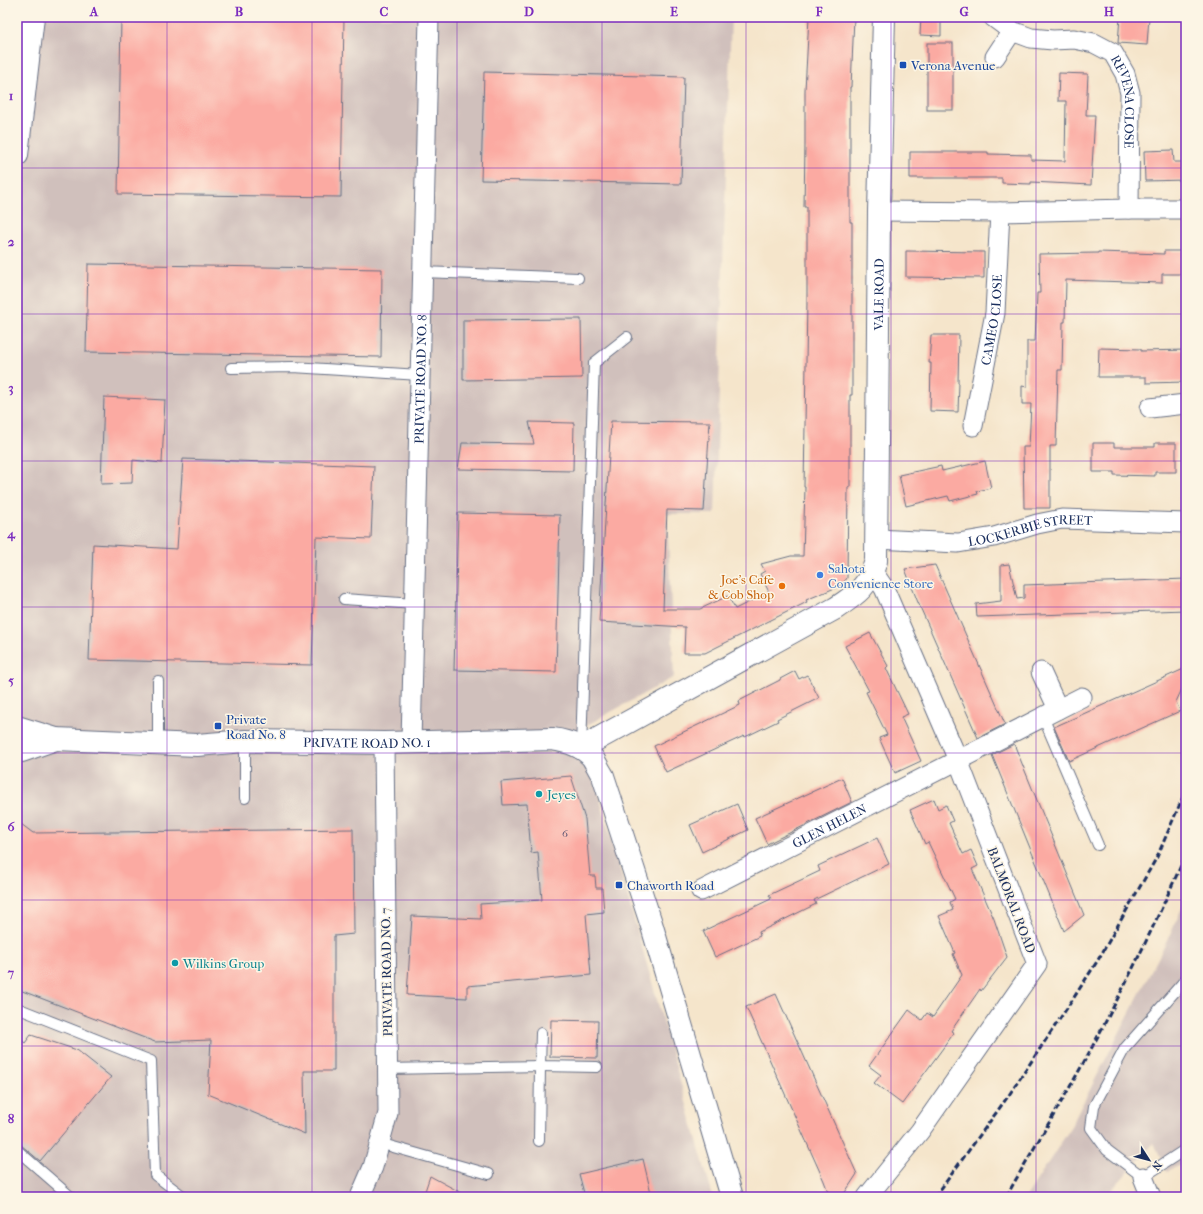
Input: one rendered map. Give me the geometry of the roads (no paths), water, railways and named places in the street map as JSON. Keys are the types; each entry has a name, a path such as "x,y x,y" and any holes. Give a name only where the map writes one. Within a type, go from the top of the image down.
{"street":[{"path":"17,154 33,17"},
{"name":"PRIVATE ROAD NO. 8","path":"411,742 429,17"},
{"name":"VALE ROAD","path":"873,572 876,561 879,211 884,17"},
{"name":"REVENA CLOSE","path":"993,17 1012,31 1031,38 1053,40 1074,39 1094,43 1113,53 1125,74 1130,93 1129,209"},
{"path":"995,57 1012,31"},
{"path":"879,211 1000,212 1186,209"},
{"name":"CAMEO CLOSE","path":"973,426 995,312 1000,212"},
{"path":"1150,408 1186,404"},
{"name":"LOCKERBIE STREET","path":"876,539 958,543 994,537 1037,524 1062,519 1186,523"},
{"path":"732,1197 661,958 608,790 603,776 592,757 581,748 856,596 873,572"},
{"name":"BALMORAL ROAD","path":"867,1197 920,1131 1037,964 958,760 884,588 873,572"},
{"path":"1041,672 1051,713"},
{"name":"GLEN HELEN","path":"701,891 1082,697"},
{"name":"PRIVATE ROAD NO. 1","path":"17,728 56,739 158,743 197,744 246,741 384,743 552,739 581,748"},
{"name":"PRIVATE ROAD NO. 1","path":"17,751 22,751 56,739"},
{"name":"PRIVATE ROAD NO. 7","path":"360,1197 373,1167 388,1113 384,743"},
{"path":"1142,1177 1151,1197"}],"lane":[{"path":"422,272 578,278"},
{"path":"581,748 594,363 627,338"},
{"path":"231,368 293,367 420,375"},
{"path":"344,599 414,604"},
{"path":"158,681 158,743"},
{"path":"1051,713 1098,845"},
{"path":"244,798 246,741"},
{"path":"1186,979 1125,1048 1094,1106 1091,1128 1107,1150 1142,1177 1186,1149"},
{"path":"17,1008 151,1061 155,1175 184,1197"},
{"path":"539,1141 541,1033"},
{"path":"387,1069 540,1066 597,1067"},
{"path":"379,1143 489,1174"},
{"path":"17,1150 71,1197"}],"railway":[{"path":"935,1197 1009,1095 1098,960 1157,857 1186,790"},
{"path":"1006,1197 1109,1016 1149,936 1186,854"}],"place":[{"name":"Verona Avenue","path":"903,65"},
{"name":"Sahota Convenience Store","path":"820,575"},
{"name":"Joe's Cafe & Cob Shop","path":"782,586"},
{"name":"Private Road No. 8","path":"218,726"},
{"name":"Jeyes","path":"539,794"},
{"name":"Chaworth Road","path":"619,885"},
{"name":"Wilkins Group","path":"175,963"}]}
